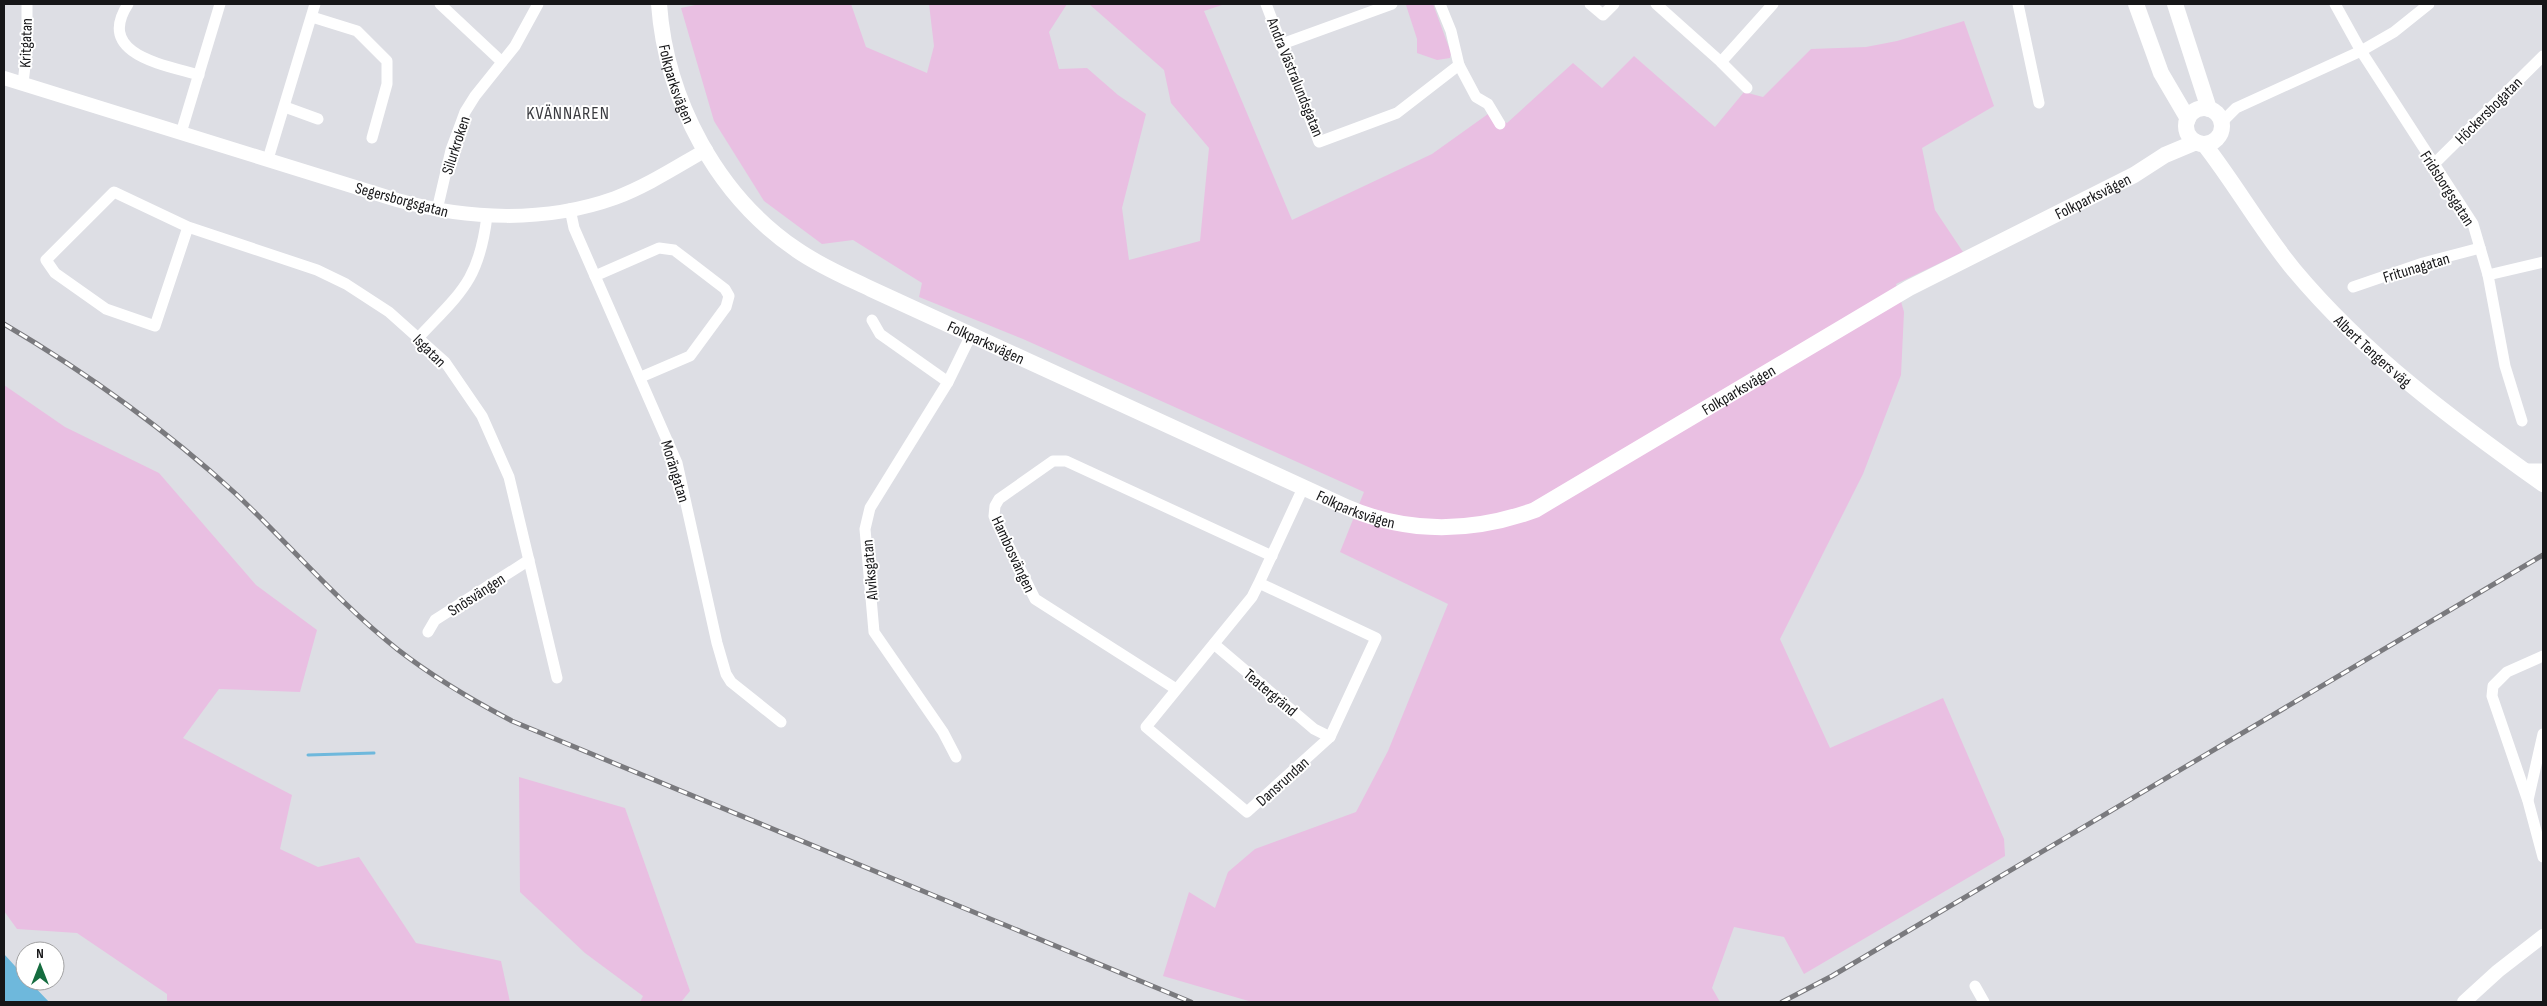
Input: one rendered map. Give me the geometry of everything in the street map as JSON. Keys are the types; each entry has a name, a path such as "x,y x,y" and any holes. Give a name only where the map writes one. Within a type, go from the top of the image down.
{"main road":[{"name":"Folkparksvägen","path":"659,4 661,28 676,88 689,119 706,150 722,177 738,198 762,222 797,250 851,279 1364,515 1395,524 1426,528 1480,526 1508,520 1535,510 1909,288 2134,175 2165,154 2210,128"},
{"path":"2136,4 2161,73 2187,121 2188,134 2210,128 2196,110 2187,121"},
{"name":"Albert Tengers väg","path":"2175,4 2210,128 2234,184 2253,216 2294,269 2347,328 2405,381 2457,423 2543,484"},
{"name":"Folkparksvägen","path":"2165,154 2187,121"}],"street":[{"name":"Kritgatan","path":"23,83 27,49 27,4"},
{"path":"128,4 120,22 120,30 122,38 130,51 140,57 199,75"},
{"path":"181,133 220,4"},
{"path":"268,159 315,4"},
{"path":"440,4 502,62"},
{"name":"Silurkroken","path":"437,210 458,130 475,96 515,46 538,4"},
{"name":"Andra Västralundsgatan","path":"1266,4 1319,142 1396,113 1459,65"},
{"path":"1282,44 1392,4"},
{"path":"1440,4 1451,30 1459,65 1476,97 1488,104 1500,124"},
{"path":"1590,4 1603,15 1614,4"},
{"path":"1656,4 1747,88"},
{"path":"1721,62 1773,4"},
{"path":"2018,4 2039,103"},
{"name":"Fridsborgsgatan","path":"2335,4 2361,51 2433,165 2473,224 2488,275 2505,366 2522,420"},
{"name":"Folkparksvägen","path":"2210,128 2236,108 2361,51 2394,32 2429,4"},
{"path":"312,17 357,31 387,61 387,84 372,138"},
{"name":"Höckersbogatan","path":"2433,165 2543,56"},
{"name":"Segersborgsgatan","path":"4,78 397,200 437,210 487,216 526,216 570,209 616,197 652,180 706,150"},
{"path":"285,107 318,119"},
{"name":"Isgatan","path":"188,227 155,326 106,309 55,273 46,260 114,192 188,227 317,270 346,284 376,302 445,362 482,416 509,477 557,678"},
{"name":"Morängatan","path":"570,209 574,228 641,377 677,463 717,643 726,674 736,686 781,722"},
{"path":"418,337 462,291 473,273 481,253 487,216"},
{"path":"595,276 659,248 674,250 724,288 729,296 726,306 690,356 641,377"},
{"name":"Fritunagatan","path":"2353,287 2423,263 2480,248"},
{"path":"2488,275 2543,262"},
{"path":"872,320 880,334 948,382"},
{"name":"Alviksgatan","path":"956,757 943,732 874,632 865,529 870,508 948,382 971,335"},
{"name":"Hambosvängen","path":"1176,688 1035,599 994,516 994,506 999,499 1053,462 1066,462 1272,556"},
{"path":"2522,469 2543,469"},
{"name":"Dansrundan","path":"1259,583 1376,638 1330,737 1247,812 1146,728 1176,688 1252,597 1303,488"},
{"name":"Snösvängen","path":"428,632 435,620 529,560"},
{"name":"Teatergränd","path":"1214,644 1314,729 1330,737"},
{"path":"2543,656 2507,672 2493,686 2492,696 2528,802 2543,857"},
{"path":"2528,802 2543,734"},
{"path":"2464,1002 2498,971 2543,936"},
{"path":"1975,986 1984,1002"}],"shaded area":[{"path":"700,4 851,4 866,47 927,73 934,46 929,4 1067,4 1049,32 1059,69 1087,68 1118,95 1146,114 1122,208 1129,260 1200,241 1209,148 1171,103 1164,70 1089,4 1225,4 1204,11 1292,220 1432,154 1488,114 1507,123 1573,63 1602,88 1634,56 1715,127 1744,92 1763,97 1811,49 1866,47 1897,41 1964,21 1994,106 1922,148 1935,210 1963,252 1896,284 1904,312 1901,375 1863,474 1780,639 1830,748 1943,698 2004,839 2005,856 1804,974 1784,937 1734,927 1712,988 1720,1002 1252,1002 1163,976 1189,892 1215,908 1228,872 1255,849 1356,812 1388,751 1448,604 1340,552 1364,492 1023,339 919,297 922,283 853,240 822,244 764,201 714,121 681,8"},
{"path":"1433,4 1451,53 1450,58 1437,60 1417,53 1417,39 1406,5"},
{"path":"4,385 65,427 159,473 256,585 317,630 300,692 219,689 183,738 292,795 280,849 318,867 359,857 416,943 501,961 510,1002 167,1002 167,994 77,933 17,929 4,911"},
{"path":"519,777 625,808 690,991 681,1002 640,1002 643,996 585,953 520,892"}],"water":[{"path":"4,954 15,966 15,991 39,991 49,1002 4,1002"}],"waterway":[{"path":"308,755 374,753"}],"railway":[{"path":"4,324 95,382 181,447 256,513 355,613 397,649 453,688 482,705 512,721 1191,1002"},
{"path":"1782,1002 1832,976 2543,555"}],"district":[{"name":"KVÄNNAREN","path":"568,113"}]}
